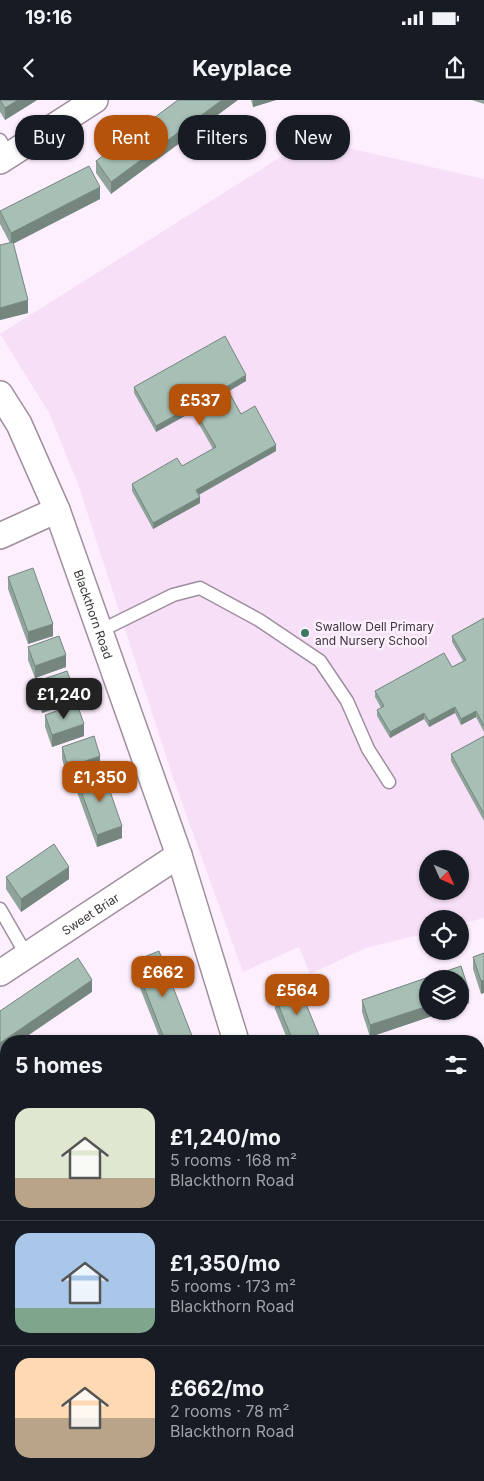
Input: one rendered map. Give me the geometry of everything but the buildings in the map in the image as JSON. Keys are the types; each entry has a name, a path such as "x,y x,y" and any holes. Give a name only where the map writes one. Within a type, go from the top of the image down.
{"street":[{"path":"3,152 95,100"},
{"name":"Blackthorn Road","path":"0,394 19,424 57,510 179,855 234,1035"},
{"path":"0,536 57,510"},
{"name":"Sweet Briar","path":"0,974 179,855"}],"lane":[{"path":"100,631 173,595 200,588 259,620 320,661 347,700 368,749 389,782"},
{"path":"0,909 27,956"}],"shaded area":[{"name":"Swallow Dell Primary and Nursery School","path":"350,148 484,179 484,918 469,922 469,910 419,910 419,935 366,948 310,974 299,947 243,972 174,781 78,484 49,413 0,334 276,160 350,160"}],"place":[{"name":"Swallow Dell Primary and Nursery School","path":"305,633"}]}
